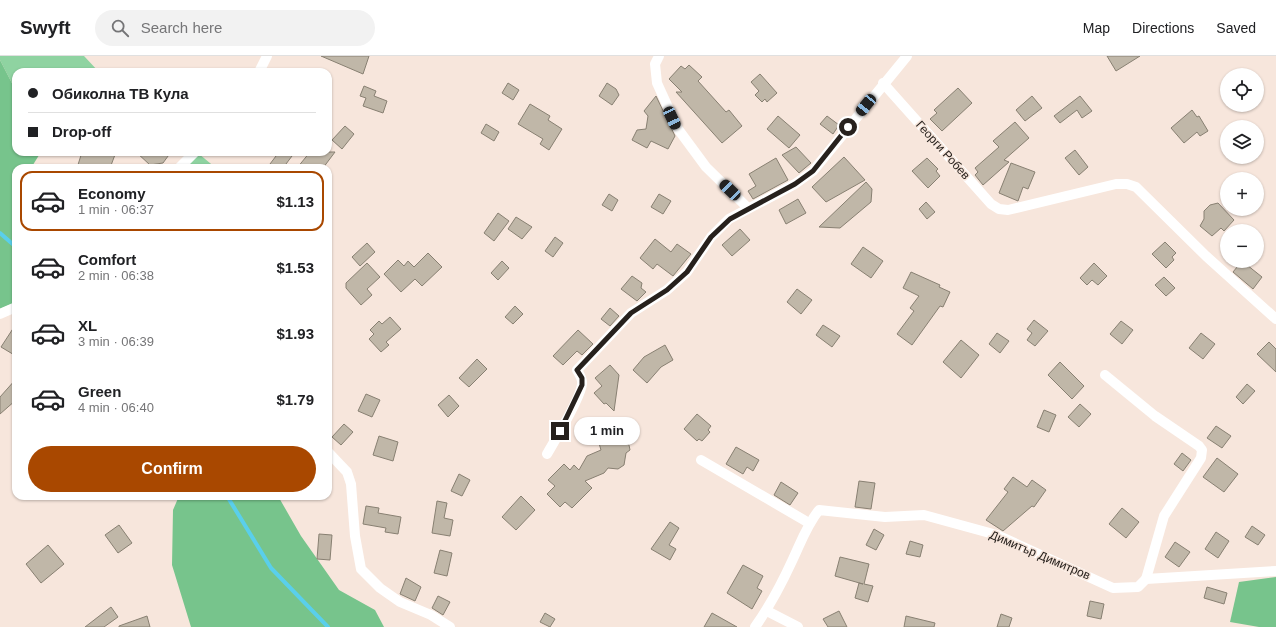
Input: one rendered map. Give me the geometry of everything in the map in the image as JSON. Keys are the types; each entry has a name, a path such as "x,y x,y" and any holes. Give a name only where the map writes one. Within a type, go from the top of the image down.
{"street":[{"path":"261,68 267,56"},
{"path":"547,454 573,407 582,385 582,378 577,370 631,313 667,290 687,272 711,237 730,219 795,184 813,171 883,83 907,56"},
{"path":"657,60 656,83 678,129 706,167 748,208"},
{"name":"Георги Робев","path":"883,83 991,204 999,209 1008,210 1116,184 1127,184 1136,187 1206,256 1276,319"},
{"path":"183,164 191,156"},
{"path":"0,314 12,309"},
{"path":"1105,376 1155,416 1199,446 1202,450 1201,458 1164,516 1146,579"},
{"path":"332,456 347,472 349,478 354,509 355,536 361,569 380,588 400,602 431,615 450,627"},
{"path":"701,460 809,523"},
{"name":"Димитър Димитров","path":"755,627 767,611 793,560 809,523 819,510 885,517 924,515 997,535 1113,588 1138,587 1146,579 1276,571"},
{"path":"767,611 798,627"}],"green space":[{"path":"0,56 84,56 95,68 12,68 12,83 0,60"},
{"path":"0,60 12,83 12,156 38,156 34,164 12,164 12,304 0,309"},
{"path":"197,156 201,156 211,164 188,164"},
{"path":"177,500 280,500 301,536 339,590 375,610 384,627 191,627 172,565 173,510"},
{"path":"1276,577 1276,627 1259,627 1230,622 1239,582"}],"building":[{"path":"321,56 369,56 363,74"},
{"path":"1107,56 1140,56 1116,71"},
{"path":"689,65 702,77 698,81 726,112 729,110 742,126 722,143 676,92 682,92 669,79 681,66 685,69"},
{"path":"760,74 777,93 767,102 765,99 762,102 755,95 759,91 751,82"},
{"path":"508,83 519,90 513,100 502,93"},
{"path":"607,83 616,89 619,95 612,105 599,96"},
{"path":"364,86 376,91 374,96 387,101 383,113 363,106 366,98 360,96"},
{"path":"958,88 972,103 942,131 930,119 937,113 934,110"},
{"path":"656,96 675,136 668,149 651,141 647,148 632,140 637,130 646,129 648,116 644,111"},
{"path":"1032,96 1042,108 1025,121 1016,110"},
{"path":"1080,96 1092,111 1082,118 1077,110 1060,123 1054,116"},
{"path":"530,104 550,116 548,120 562,129 549,150 540,144 543,139 518,124"},
{"path":"1192,110 1197,117 1199,116 1208,131 1200,136 1197,132 1184,143 1171,128"},
{"path":"778,116 800,135 789,148 767,129"},
{"path":"827,116 839,125 833,134 820,124"},
{"path":"1015,122 1029,138 1004,160 1009,162 983,185 975,175 978,172 975,168 999,147 993,141"},
{"path":"486,124 499,132 494,141 481,133"},
{"path":"345,126 354,134 342,149 332,140"},
{"path":"796,147 811,163 799,173 782,155"},
{"path":"1075,150 1088,167 1079,175 1065,158"},
{"path":"81,156 114,156 112,164 78,164"},
{"path":"140,156 168,156 163,163 149,164"},
{"path":"276,156 292,156 286,164 270,164"},
{"path":"307,156 332,156 326,164 300,164"},
{"path":"844,157 865,180 826,202 812,187"},
{"path":"776,158 788,180 753,199 748,191 756,186 749,174"},
{"path":"927,158 938,169 936,171 940,176 928,188 912,171"},
{"path":"1011,163 1035,172 1028,189 1023,187 1018,201 999,193"},
{"path":"866,182 872,189 871,202 840,228 819,227"},
{"path":"609,194 618,200 612,211 602,205"},
{"path":"659,194 671,201 663,214 651,207"},
{"path":"798,199 806,213 786,224 779,210"},
{"path":"926,202 935,212 927,219 919,209"},
{"path":"1218,203 1220,205 1220,216 1230,216 1234,220 1230,224 1220,224 1220,229 1212,236 1200,226 1204,219 1204,211 1210,205"},
{"path":"498,213 509,221 494,241 484,233"},
{"path":"516,217 532,227 522,239 508,229"},
{"path":"740,229 750,240 732,256 722,245"},
{"path":"555,237 563,243 553,257 545,251"},
{"path":"655,239 671,252 677,244 691,254 673,276 657,264 653,269 640,258"},
{"path":"1165,242 1176,253 1172,257 1174,260 1166,268 1152,254"},
{"path":"367,243 375,252 360,266 352,257"},
{"path":"863,247 883,261 871,278 851,264"},
{"path":"428,253 442,267 422,286 415,279 401,292 384,274 398,260 404,266 408,261 414,267"},
{"path":"502,261 509,268 498,280 491,273"},
{"path":"367,263 380,277 367,289 372,295 361,305 346,288 346,283"},
{"path":"1094,263 1107,276 1098,285 1092,280 1087,285 1080,278"},
{"path":"1236,268 1251,268 1262,277 1253,289 1233,272"},
{"path":"911,272 940,285 939,287 950,292 943,307 940,306 912,345 897,334 914,311 910,308 919,296 903,288"},
{"path":"632,276 642,283 641,288 646,292 637,301 621,289"},
{"path":"1164,277 1175,288 1166,296 1155,285"},
{"path":"797,289 812,300 801,314 787,302"},
{"path":"515,306 523,314 513,324 505,317"},
{"path":"610,308 619,316 610,326 601,319"},
{"path":"390,317 401,329 386,342 389,345 381,352 369,339 374,334 370,330 379,321 382,324"},
{"path":"1034,320 1048,331 1035,346 1027,340 1032,333 1027,329"},
{"path":"1121,321 1133,330 1122,344 1110,334"},
{"path":"823,325 840,336 832,347 816,335"},
{"path":"12,330 12,354 1,347"},
{"path":"578,330 593,344 582,355 577,351 563,365 553,356"},
{"path":"997,333 1009,341 1000,353 989,344"},
{"path":"1201,333 1215,344 1203,359 1189,348"},
{"path":"961,340 979,355 961,378 943,362"},
{"path":"1269,342 1276,349 1276,372 1257,354"},
{"path":"665,345 673,360 661,367 647,383 633,370 644,357"},
{"path":"477,359 487,369 469,387 459,378"},
{"path":"1060,362 1084,386 1072,399 1048,375"},
{"path":"610,365 619,375 614,411 606,403 604,404 594,393 602,386 595,378"},
{"path":"12,384 12,404 0,414 0,397"},
{"path":"1247,384 1255,391 1243,404 1236,397"},
{"path":"366,394 380,400 372,417 358,411"},
{"path":"449,395 459,406 448,417 438,405"},
{"path":"1080,404 1091,414 1079,427 1068,417"},
{"path":"1044,410 1056,415 1049,432 1037,427"},
{"path":"697,414 711,426 708,430 710,432 702,441 699,439 697,441 684,429"},
{"path":"344,424 353,432 341,445 332,437"},
{"path":"1216,426 1231,436 1222,448 1207,438"},
{"path":"616,435 629,445 630,450 626,453 624,465 618,469 608,468 604,473 585,481 592,488 572,508 565,502 560,507 547,494 555,486 548,480 564,464 570,470 574,465 579,470 587,456 601,450 598,440 600,437 604,436 611,438"},
{"path":"379,436 398,442 393,461 373,455"},
{"path":"736,447 759,460 753,471 747,467 743,474 726,464"},
{"path":"1182,453 1191,460 1183,471 1174,464"},
{"path":"1217,458 1238,474 1224,492 1203,477"},
{"path":"459,474 470,480 462,496 451,491"},
{"path":"1013,477 1027,487 1032,480 1046,490 1034,507 1032,506 1003,531 986,520 1008,492 1004,489"},
{"path":"859,481 875,483 871,509 855,507"},
{"path":"781,482 798,493 790,505 774,495"},
{"path":"521,496 535,510 516,530 502,517"},
{"path":"437,501 447,503 444,518 453,520 450,536 432,533"},
{"path":"366,506 379,508 378,513 401,517 398,534 385,532 386,528 363,524"},
{"path":"1122,508 1139,522 1126,538 1109,524"},
{"path":"670,522 679,528 669,545 676,549 670,560 651,549"},
{"path":"119,525 132,543 118,553 105,535"},
{"path":"1252,526 1265,535 1258,545 1245,537"},
{"path":"874,529 884,535 876,550 866,545"},
{"path":"1216,532 1229,541 1218,558 1205,549"},
{"path":"319,534 332,535 330,560 317,559"},
{"path":"910,541 923,545 920,557 906,554"},
{"path":"1175,542 1190,552 1179,567 1165,557"},
{"path":"48,545 64,564 41,583 26,564"},
{"path":"440,550 452,553 447,576 434,573"},
{"path":"840,557 869,564 864,584 873,586 868,602 855,598 859,583 863,584 835,576"},
{"path":"743,565 763,576 757,588 762,591 752,609 727,593"},
{"path":"406,578 421,587 415,601 400,594"},
{"path":"1207,587 1227,593 1224,604 1204,598"},
{"path":"438,596 450,602 443,615 432,608"},
{"path":"1090,601 1104,604 1101,619 1087,616"},
{"path":"111,607 118,617 104,627 85,627"},
{"path":"839,611 847,627 828,627 823,619"},
{"path":"545,613 555,619 550,627 540,622"},
{"path":"712,613 737,627 704,627"},
{"path":"1001,614 1012,618 1009,627 997,627"},
{"path":"147,616 150,627 119,627 119,626"},
{"path":"906,616 935,623 934,627 904,627"}],"waterway":[{"path":"0,233 12,244"},
{"path":"229,500 271,568 328,627"}],"route":[{"path":"560,431 573,407 582,385 582,378 577,370 587,359 631,313 667,290 687,272 711,237 730,219 795,184 813,171 848,127"}]}
